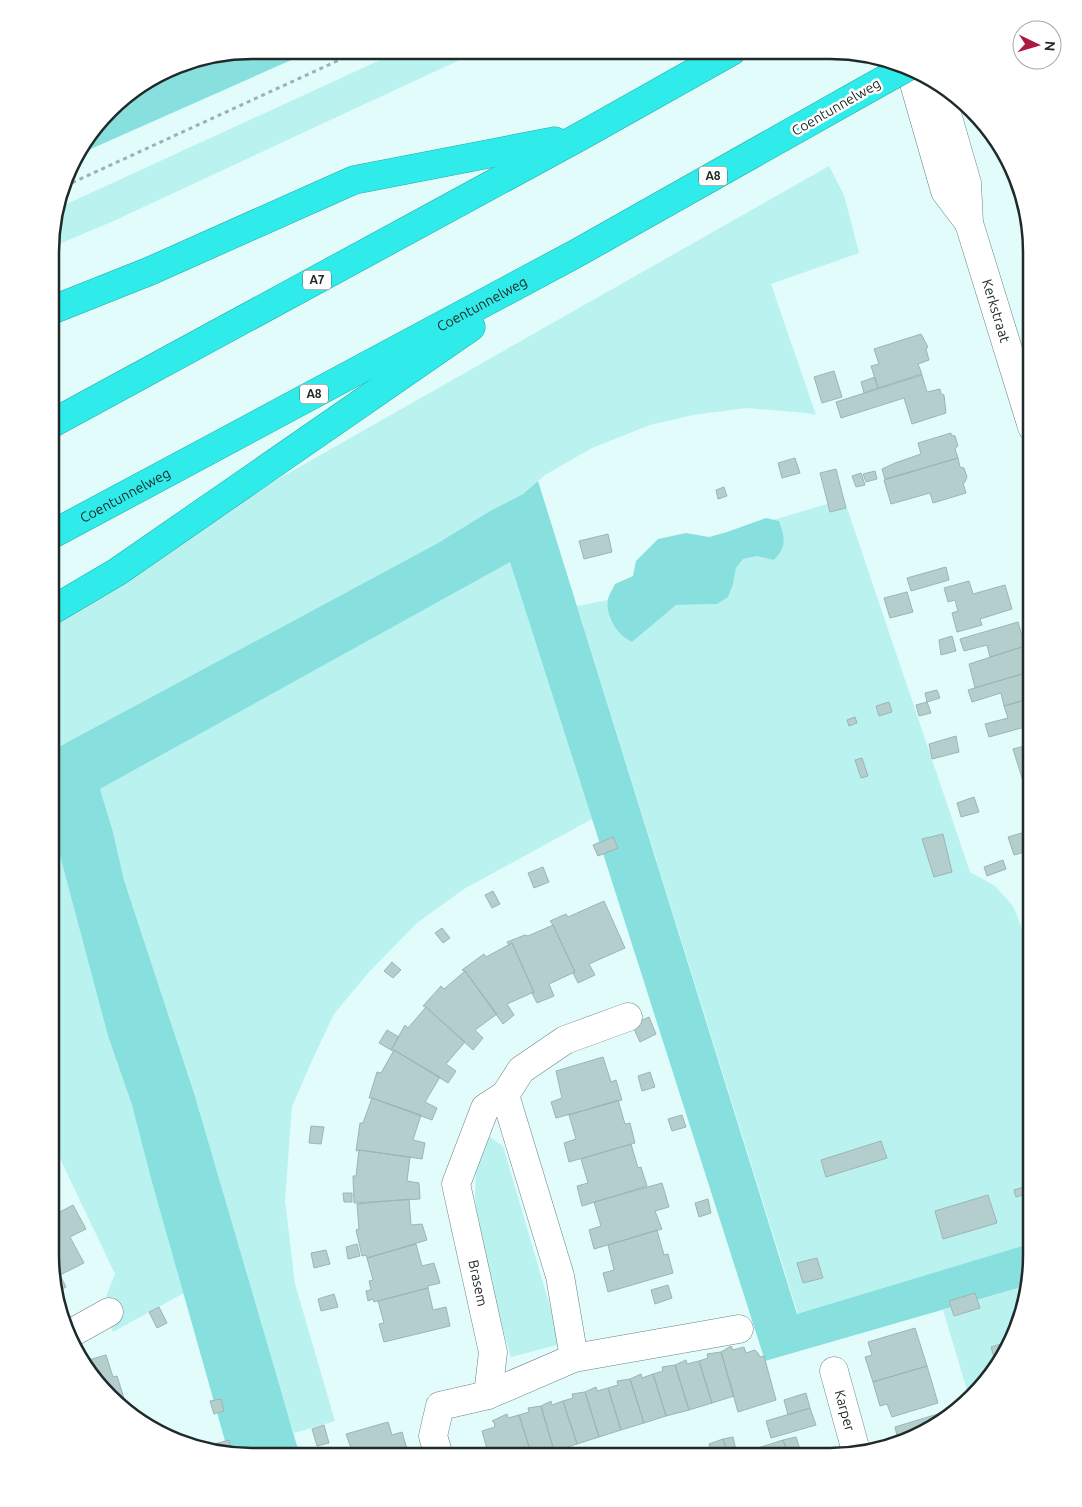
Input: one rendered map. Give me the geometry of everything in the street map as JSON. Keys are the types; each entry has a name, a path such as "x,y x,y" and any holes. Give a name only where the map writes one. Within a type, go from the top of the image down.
{"highway":[{"name":"A7","path":"59,420 581,136 718,59"},
{"name":"Coentunnelweg","path":"59,530 577,253 899,71"},
{"path":"59,307 150,271 354,180 581,136"},
{"name":"A8","path":"59,606 117,572 577,253"}],"street":[{"name":"Kerkstraat","path":"912,77 945,191 969,223"},
{"name":"Kerkstraat","path":"941,93 967,183 969,223 1023,398"},
{"name":"Brasem","path":"488,1395 493,1352 456,1184 485,1108 504,1095 522,1070 565,1040 628,1017"},
{"path":"504,1095 560,1276 574,1358"},
{"path":"74,1331 109,1312"},
{"path":"437,1448 433,1436 440,1406 488,1395 574,1358 738,1329"},
{"name":"Karper","path":"834,1371 855,1447"}],"path":[{"path":"71,183 341,59"}],"shaded area":[{"path":"294,59 87,150 107,124 124,107 144,91 178,73 226,60"},
{"path":"382,59 462,59 109,223 59,244 64,205"},
{"path":"829,166 844,195 859,253 771,284 816,415 746,408 693,415 650,425 592,448 545,475 523,494 490,511 438,543 59,747 59,603"},
{"path":"538,481 797,1314 1023,1246 1021,1287 765,1361 510,562 100,789 113,832 124,880 194,1093 298,1448 227,1447 132,1105 108,1036 59,851 59,747 438,543 490,511 523,494"},
{"path":"844,499 970,872 995,886 1013,906 1023,931 1023,1246 798,1314 577,606 608,600 610,619 632,642 676,605 717,604 733,584 736,568 743,559 757,556 779,521 773,520"},
{"path":"766,518 779,521 783,532 783,546 774,560 757,556 743,559 736,568 728,597 717,604 676,605 632,642 617,630 608,612 609,595 615,584 633,576 636,561 658,539 686,533 709,537"},
{"path":"510,561 592,819 464,889 417,923 369,972 334,1014 292,1107 285,1200 295,1284 335,1421 294,1433 194,1093 124,880 113,832 100,789"},
{"path":"59,847 108,1036 132,1105 184,1293 113,1332 102,1306 115,1274 59,1156"},
{"path":"488,1136 503,1146 561,1344 511,1357 483,1260 475,1198 476,1165"},
{"path":"1021,1287 1009,1329 1003,1341 991,1363 967,1391 943,1310"}],"building":[{"path":"921,334 928,347 926,349 929,360 918,364 922,374 878,388 871,366 879,364 874,349"},
{"path":"834,371 842,397 822,403 814,377"},
{"path":"922,375 927,392 940,389 941,394 944,395 946,413 912,424 904,398 841,418 836,402"},
{"path":"875,377 878,388 864,393 861,382"},
{"path":"951,433 951,435 955,436 958,446 955,449 958,458 885,479 882,469 921,454 918,443"},
{"path":"795,458 800,473 782,478 778,463"},
{"path":"958,458 960,467 964,468 967,477 963,483 966,493 933,503 930,493 891,504 884,480"},
{"path":"836,469 846,508 830,512 820,473"},
{"path":"875,471 877,479 866,482 863,474"},
{"path":"861,473 865,485 856,487 852,476"},
{"path":"724,487 727,496 718,499 716,490"},
{"path":"608,534 612,552 584,559 579,541"},
{"path":"946,567 949,580 911,591 907,578"},
{"path":"969,581 973,594 1005,585 1012,609 980,619 982,625 957,632 952,613 958,611 955,600 948,602 944,588"},
{"path":"907,592 913,612 890,618 884,598"},
{"path":"1018,622 1023,647 990,657 987,645 964,651 960,639"},
{"path":"952,636 956,651 941,655 939,640"},
{"path":"1022,647 1023,674 975,688 969,664"},
{"path":"1023,674 1023,701 1004,706 1001,693 972,702 968,690"},
{"path":"937,690 940,698 927,702 925,693"},
{"path":"1023,701 1023,728 989,737 985,724 1008,718 1004,706"},
{"path":"889,702 892,712 879,716 876,706"},
{"path":"927,702 931,713 919,716 916,705"},
{"path":"855,717 857,723 849,726 847,720"},
{"path":"956,736 959,752 932,759 929,744"},
{"path":"1023,746 1023,781 1013,749"},
{"path":"862,758 868,776 861,778 855,760"},
{"path":"974,797 979,812 961,817 957,803"},
{"path":"1023,833 1023,852 1014,855 1008,837"},
{"path":"943,834 952,872 934,877 922,839"},
{"path":"613,837 618,848 598,856 593,845"},
{"path":"1003,860 1006,869 987,876 984,867"},
{"path":"543,867 549,882 534,888 528,873"},
{"path":"493,891 500,904 492,908 485,895"},
{"path":"604,901 625,948 589,964 595,975 578,983 573,973 575,972 550,921 566,914 568,917"},
{"path":"553,925 575,972 549,984 554,996 537,1003 512,943 509,945 507,942 525,935 528,936"},
{"path":"442,928 450,938 443,943 435,933"},
{"path":"512,943 534,992 507,1004 514,1015 503,1024 465,971 462,970 484,954 486,957"},
{"path":"392,962 401,970 393,978 384,971"},
{"path":"465,971 497,1014 475,1030 483,1038 473,1050 423,1006 441,986 444,989"},
{"path":"426,1007 465,1042 446,1064 456,1071 448,1083 394,1050 391,1050 405,1025 408,1028"},
{"path":"649,1017 656,1034 640,1042 632,1025"},
{"path":"387,1030 399,1037 391,1050 379,1043"},
{"path":"394,1050 440,1077 425,1102 437,1108 432,1120 369,1098 377,1072 381,1073"},
{"path":"603,1057 611,1082 616,1080 622,1100 556,1118 551,1102 562,1098 556,1071"},
{"path":"650,1072 655,1087 642,1091 638,1076"},
{"path":"372,1098 421,1115 413,1140 425,1143 422,1159 356,1151 360,1123 363,1123"},
{"path":"618,1100 625,1124 630,1123 635,1143 569,1162 564,1143 576,1139 569,1115"},
{"path":"682,1115 686,1127 672,1131 668,1119"},
{"path":"311,1126 324,1127 321,1144 309,1143"},
{"path":"881,1141 887,1158 826,1177 821,1160"},
{"path":"631,1144 638,1168 641,1167 647,1186 582,1206 577,1186 588,1183 581,1159"},
{"path":"359,1150 410,1157 407,1181 419,1183 420,1199 354,1203 353,1176 356,1176"},
{"path":"662,1183 669,1207 655,1211 662,1229 594,1249 589,1230 601,1226 594,1202"},
{"path":"1023,1187 1023,1195 1016,1197 1014,1190"},
{"path":"343,1193 352,1193 352,1202 344,1202"},
{"path":"988,1195 997,1223 943,1239 935,1211"},
{"path":"409,1199 411,1225 422,1224 427,1240 367,1258 366,1255 362,1256 356,1230 359,1229 357,1204"},
{"path":"708,1199 711,1213 699,1217 695,1203"},
{"path":"73,1205 86,1229 70,1237 84,1263 60,1275 66,1287 61,1289 59,1268 59,1212"},
{"path":"657,1230 664,1255 668,1254 673,1273 608,1292 603,1273 614,1270 608,1245"},
{"path":"357,1244 360,1256 348,1259 346,1247"},
{"path":"416,1244 422,1266 434,1263 440,1283 374,1302 373,1299 368,1301 366,1291 371,1290 369,1281 373,1280 367,1258"},
{"path":"326,1250 330,1264 314,1268 311,1253"},
{"path":"817,1258 823,1278 803,1283 797,1263"},
{"path":"668,1285 672,1298 655,1304 651,1290"},
{"path":"428,1288 433,1310 446,1307 450,1326 384,1342 379,1324 384,1323 378,1301"},
{"path":"975,1293 980,1308 954,1316 949,1301"},
{"path":"334,1294 338,1307 321,1311 318,1299"},
{"path":"159,1307 167,1323 157,1328 149,1312"},
{"path":"915,1328 927,1366 873,1382 865,1357 872,1355 868,1342"},
{"path":"1001,1344 994,1357 991,1347"},
{"path":"731,1346 733,1350 744,1347 746,1353 755,1350 760,1357 764,1356 776,1400 738,1412 721,1352"},
{"path":"721,1352 734,1396 712,1403 699,1361 708,1358 707,1354"},
{"path":"106,1355 113,1377 117,1376 124,1398 115,1392 89,1360"},
{"path":"686,1360 687,1364 699,1361 712,1403 689,1410 675,1365"},
{"path":"675,1365 689,1410 666,1416 653,1374 663,1371 662,1367"},
{"path":"927,1366 938,1403 892,1417 887,1404 880,1406 873,1382"},
{"path":"641,1374 642,1378 653,1374 666,1416 644,1423 630,1379"},
{"path":"630,1379 644,1423 621,1430 608,1388 618,1385 617,1381"},
{"path":"596,1387 597,1391 608,1388 621,1430 599,1437 585,1392"},
{"path":"585,1392 599,1437 577,1444 563,1401 573,1398 572,1394"},
{"path":"806,1393 810,1408 788,1415 784,1400"},
{"path":"221,1399 224,1411 214,1414 210,1401"},
{"path":"551,1401 552,1405 563,1401 577,1444 564,1448 553,1448 541,1406"},
{"path":"541,1406 553,1448 529,1448 519,1415 529,1412 528,1408"},
{"path":"810,1408 816,1425 771,1438 766,1421"},
{"path":"941,1413 916,1428 897,1436 895,1427"},
{"path":"507,1414 508,1418 519,1415 529,1448 487,1448 482,1431 495,1427 492,1421"},
{"path":"388,1422 392,1435 402,1432 407,1448 351,1448 346,1434"},
{"path":"324,1425 329,1443 317,1446 312,1429"},
{"path":"733,1437 736,1448 726,1448 723,1439"},
{"path":"796,1437 800,1448 786,1448 783,1440"},
{"path":"723,1439 726,1448 710,1448 709,1444"},
{"path":"229,1440 231,1447 226,1447 212,1445"},
{"path":"783,1440 786,1448 761,1448"}]}
